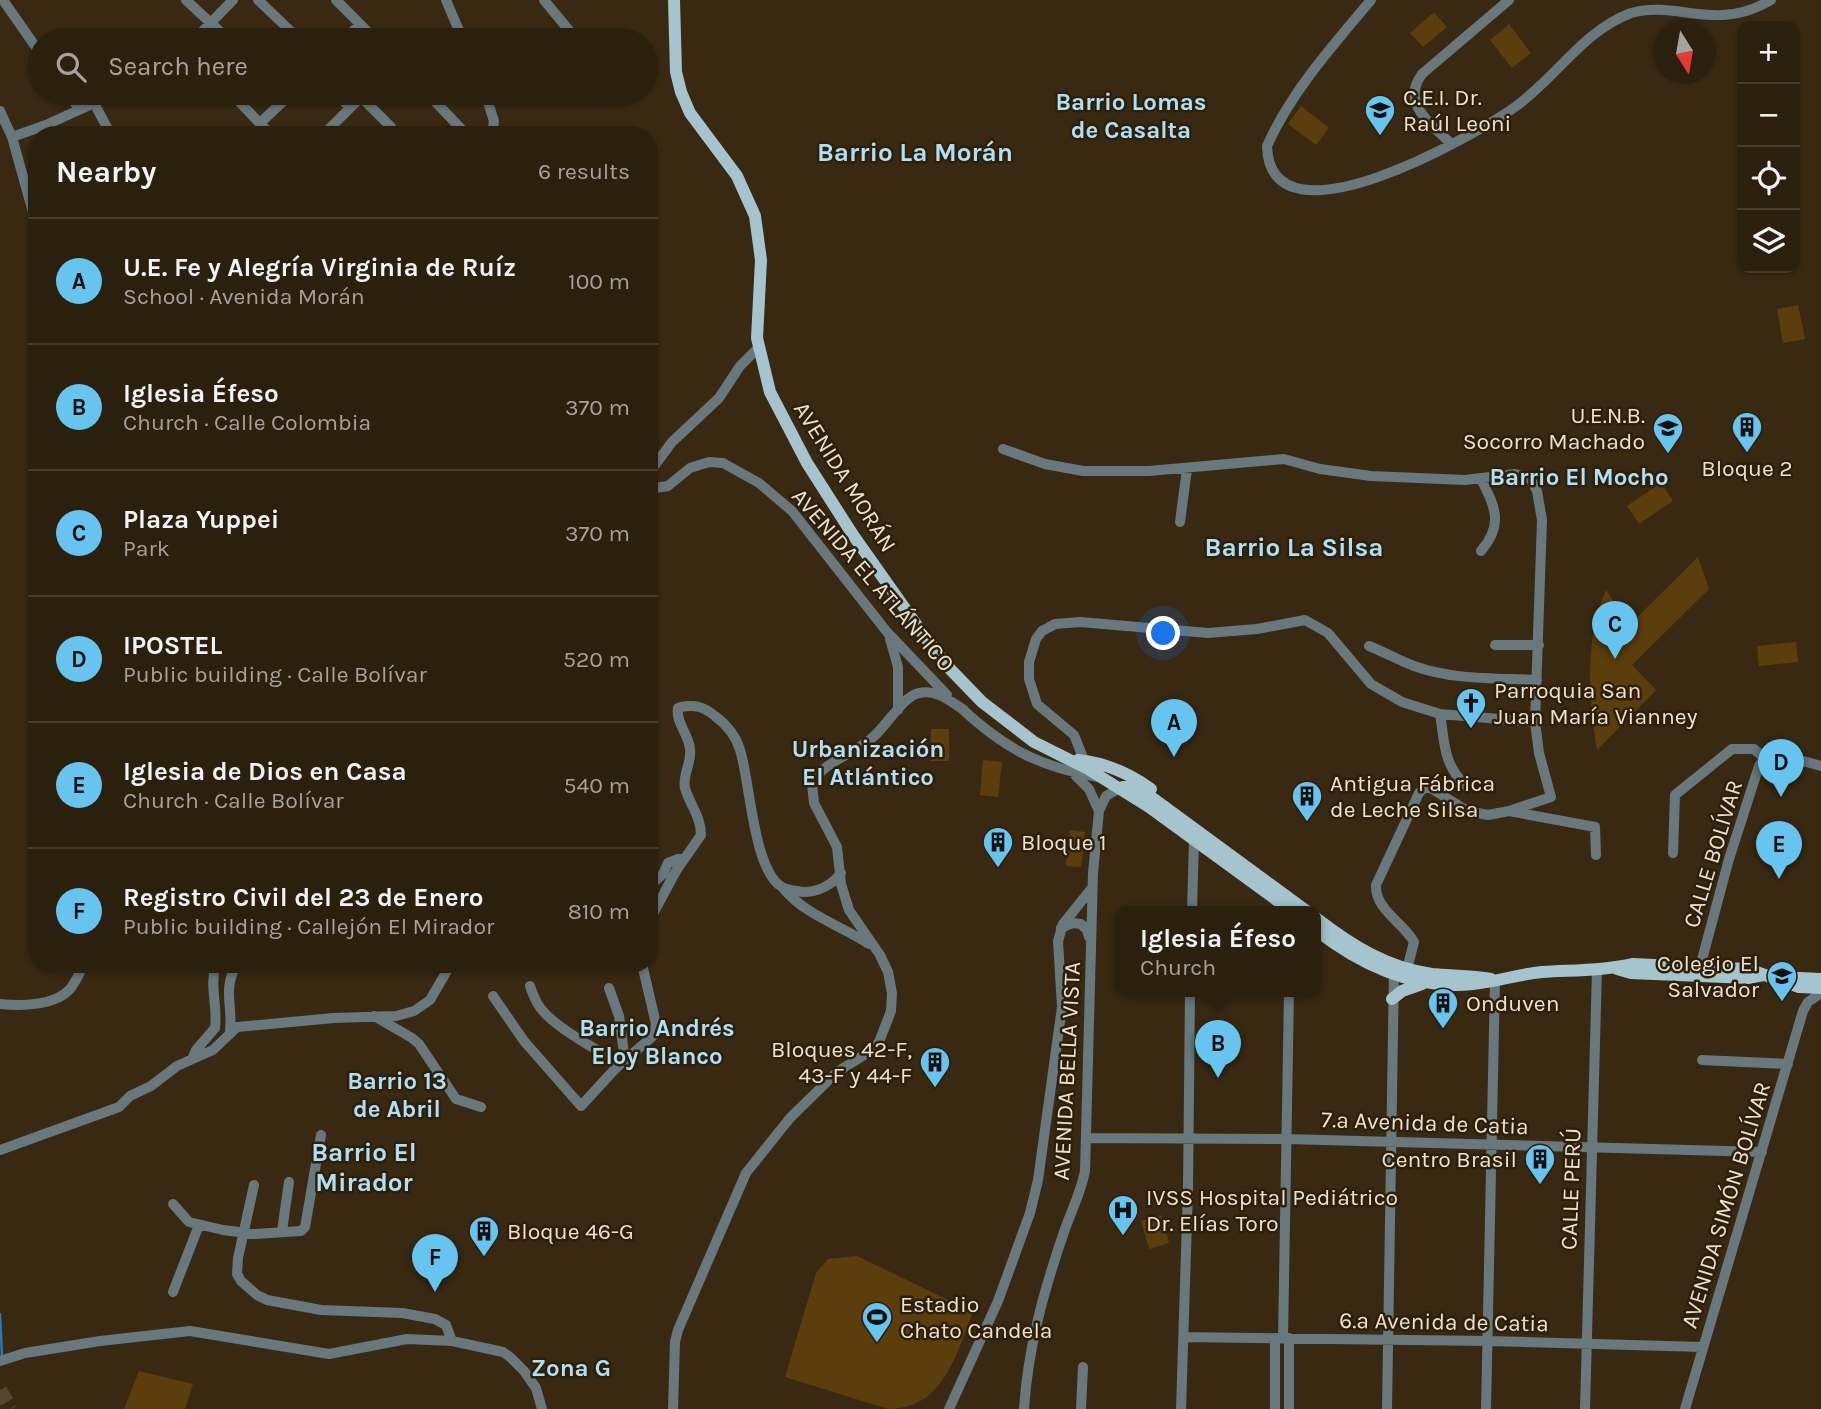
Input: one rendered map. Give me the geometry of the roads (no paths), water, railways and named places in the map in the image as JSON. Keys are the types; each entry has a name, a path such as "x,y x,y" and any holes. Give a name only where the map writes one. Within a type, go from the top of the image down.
{"main road":[{"name":"AVENIDA MORÁN","path":"674,0 676,72 681,92 690,113 737,176 755,216 761,260 758,348 775,404 807,463 853,535 951,670 982,702 1026,736 1120,788"},
{"name":"AVENIDA MORÁN","path":"1061,757 1108,765 1141,782 1176,808 1184,820"},
{"path":"1102,778 1127,778 1141,782"},
{"path":"1120,788 1125,786 1142,791 1184,820 1197,835"},
{"path":"1120,788 1197,835 1294,906"},
{"path":"1321,923 1345,946"},
{"path":"1321,934 1331,941"},
{"path":"1321,939 1345,946 1432,983"},
{"path":"1392,999 1410,986 1432,983 1474,985 1539,973 1597,970 1632,964 1748,970 1821,991"},
{"path":"1614,968 1632,973 1748,978 1763,975"},
{"path":"1398,969 1433,974 1474,975 1495,980"},
{"path":"1793,985 1799,978 1821,979"}],"street":[{"path":"2,0 28,36"},
{"path":"186,0 216,28"},
{"path":"205,28 233,0"},
{"path":"258,0 287,28"},
{"path":"335,0 364,28"},
{"path":"446,0 458,28"},
{"path":"544,0 567,28"},
{"path":"1371,0 1320,61 1272,135 1267,146 1272,171 1287,184 1297,188 1320,190 1394,173 1472,134 1520,104 1591,38 1632,12 1648,8 1666,8 1706,14 1735,14 1771,0"},
{"path":"1451,144 1418,110 1414,90 1417,82 1422,74 1509,0"},
{"path":"209,28 210,22"},
{"path":"356,28 360,24"},
{"path":"76,105 79,109"},
{"path":"54,126 89,105"},
{"path":"95,105 106,126"},
{"path":"243,105 263,126"},
{"path":"260,123 277,105"},
{"path":"332,126 350,107 348,105"},
{"path":"370,105 384,126"},
{"path":"438,105 458,126"},
{"path":"489,105 492,126"},
{"path":"0,111 12,137 28,195"},
{"path":"12,137 28,134"},
{"path":"658,461 672,442 719,398 740,366 758,348"},
{"path":"1003,449 1045,464 1083,471 1187,469 1284,459 1320,470 1371,476 1481,479 1515,474 1530,478 1537,491 1542,520 1535,722 1539,753 1551,797 1498,814 1478,814 1467,811 1431,788 1424,788 1419,793 1376,885 1383,907 1414,942 1398,969 1392,999 1393,1142 1387,1409"},
{"name":"AVENIDA EL ATLÁNTICO","path":"658,488 662,488 690,468 709,462 723,463 759,482 800,520 887,632 964,710 995,737 1040,762 1102,778"},
{"path":"1180,523 1187,469"},
{"path":"1481,479 1496,519 1491,538 1481,551"},
{"path":"1084,760 1074,735 1037,705 1029,679 1029,662 1036,639 1042,631 1055,624 1080,622 1208,633 1257,629 1305,620 1328,633 1371,684 1402,702 1440,714 1535,722"},
{"path":"887,632 898,667 897,711"},
{"path":"1495,645 1539,645"},
{"path":"1369,646 1413,666 1437,673 1537,680"},
{"path":"673,1409 678,1330 746,1172 790,1118 837,1072 872,1050 888,1023 892,1002 891,982 884,962 849,910 843,892 837,847 814,803 812,784 822,770 866,743 911,696 929,692 941,695 964,710"},
{"path":"658,905 684,859 699,842 701,828 685,788 690,747 677,712 678,708 695,705 717,718 735,738 741,752 751,812 762,855 772,874 793,900 875,949"},
{"path":"1440,714 1447,760 1453,773 1465,785"},
{"path":"1673,853 1675,795 1732,749 1754,749 1766,756 1774,753 1821,766"},
{"name":"CALLE BOLÍVAR","path":"1700,967 1759,766 1766,756"},
{"path":"1071,772 1089,789 1099,811"},
{"path":"1099,811 1106,796 1120,788"},
{"name":"AVENIDA BELLA VISTA","path":"1024,1409 1031,1345 1042,1301 1065,1229 1080,1193 1085,1171 1092,888 1099,811"},
{"path":"1509,811 1595,827 1596,855"},
{"path":"1192,906 1197,835"},
{"path":"658,878 668,863 684,859"},
{"path":"783,888 803,892 819,889 841,873"},
{"path":"949,1409 998,1301 1023,1236 1038,1180 1062,1007 1062,984 1057,956 1061,928 1092,888"},
{"path":"1061,928 1073,923 1081,924 1087,930 1092,946"},
{"name":"CALLE PERÚ","path":"1585,1409 1597,970"},
{"path":"0,1004 17,1006 54,999 68,991 79,973"},
{"path":"192,1059 196,1050 215,1028 211,982 214,973"},
{"path":"230,1031 228,981 232,973"},
{"path":"0,1150 119,1107 130,1096 151,1086 177,1066 213,1050 230,1031 245,1025 396,1016 422,1007 436,991 446,973"},
{"path":"493,996 524,1041 581,1106 623,1062 649,1041 656,1030 645,973"},
{"path":"1486,1409 1495,980"},
{"name":"AVENIDA SIMÓN BOLÍVAR","path":"1793,985 1803,1011"},
{"path":"530,986 539,1006 551,1018 596,1050 623,1062"},
{"path":"609,988 620,1016 623,1062"},
{"name":"AVENIDA SIMÓN BOLÍVAR","path":"1685,1409 1803,1011 1808,1002 1821,991"},
{"path":"1181,1409 1189,1139 1190,997"},
{"path":"1275,1409 1283,1338 1289,997"},
{"path":"373,1016 419,1044 456,1099 481,1107"},
{"path":"1702,1060 1788,1064"},
{"path":"173,1204 189,1222 199,1225 243,1234 301,1231 305,1227 321,1135"},
{"name":"7.ª Avenida de Catia","path":"1086,1138 1286,1139 1762,1152"},
{"path":"282,1231 289,1182"},
{"path":"254,1185 247,1209 237,1274 241,1281 261,1298 321,1310 392,1312 425,1317 446,1325 452,1341"},
{"path":"173,1292 199,1225"},
{"path":"0,1361 25,1353 100,1341 190,1331 329,1354 407,1339 452,1341 503,1352 510,1357 536,1388 542,1409"},
{"name":"6.ª Avenida de Catia","path":"1184,1338 1488,1341 1703,1347"},
{"path":"1283,1338 1289,1409"},
{"path":"1081,1409 1083,1367"}],"waterway":[{"path":"0,1314 2,1356"}],"tunnel":[{"path":"0,1390 11,1409"}],"place":[{"name":"C.E.I. Dr. Raúl Leoni","path":"1380,137"},
{"name":"Bloque 2","path":"1747,454"},
{"name":"U.E.N.B. Socorro Machado","path":"1668,455"},
{"name":"Plaza Yuppei","path":"1615,659"},
{"name":"Parroquia San Juan María Vianney","path":"1471,730"},
{"name":"U.E. Fe y Alegría Virginia de Ruíz","path":"1174,757"},
{"name":"IPOSTEL","path":"1781,797"},
{"name":"Antigua Fábrica de Leche Silsa","path":"1307,823"},
{"name":"Bloque 1","path":"998,869"},
{"name":"Iglesia de Dios en Casa","path":"1779,879"},
{"name":"Colegio El Salvador","path":"1782,1003"},
{"name":"Onduven","path":"1443,1030"},
{"name":"Iglesia Éfeso","path":"1218,1078"},
{"name":"Bloques 42-F, 43-F y 44-F","path":"935,1089"},
{"name":"Centro Brasil","path":"1540,1186"},
{"name":"IVSS Hospital Pediátrico Dr. Elías Toro","path":"1123,1237"},
{"name":"Bloque 46-G","path":"484,1258"},
{"name":"Registro Civil del 23 de Enero","path":"435,1292"},
{"name":"Estadio Chato Candela","path":"877,1344"}],"district":[{"name":"Barrio Lomas de Casalta","path":"1131,116"},
{"name":"Barrio La Morán","path":"915,152"},
{"name":"Barrio El Mocho","path":"1579,477"},
{"name":"Barrio La Silsa","path":"1294,547"},
{"name":"Urbanización El Atlántico","path":"868,763"},
{"name":"Barrio Andrés Eloy Blanco","path":"657,1042"},
{"name":"Barrio 13 de Abril","path":"397,1095"},
{"name":"Barrio El Mirador","path":"364,1167"},
{"name":"Zona G","path":"571,1368"}]}
